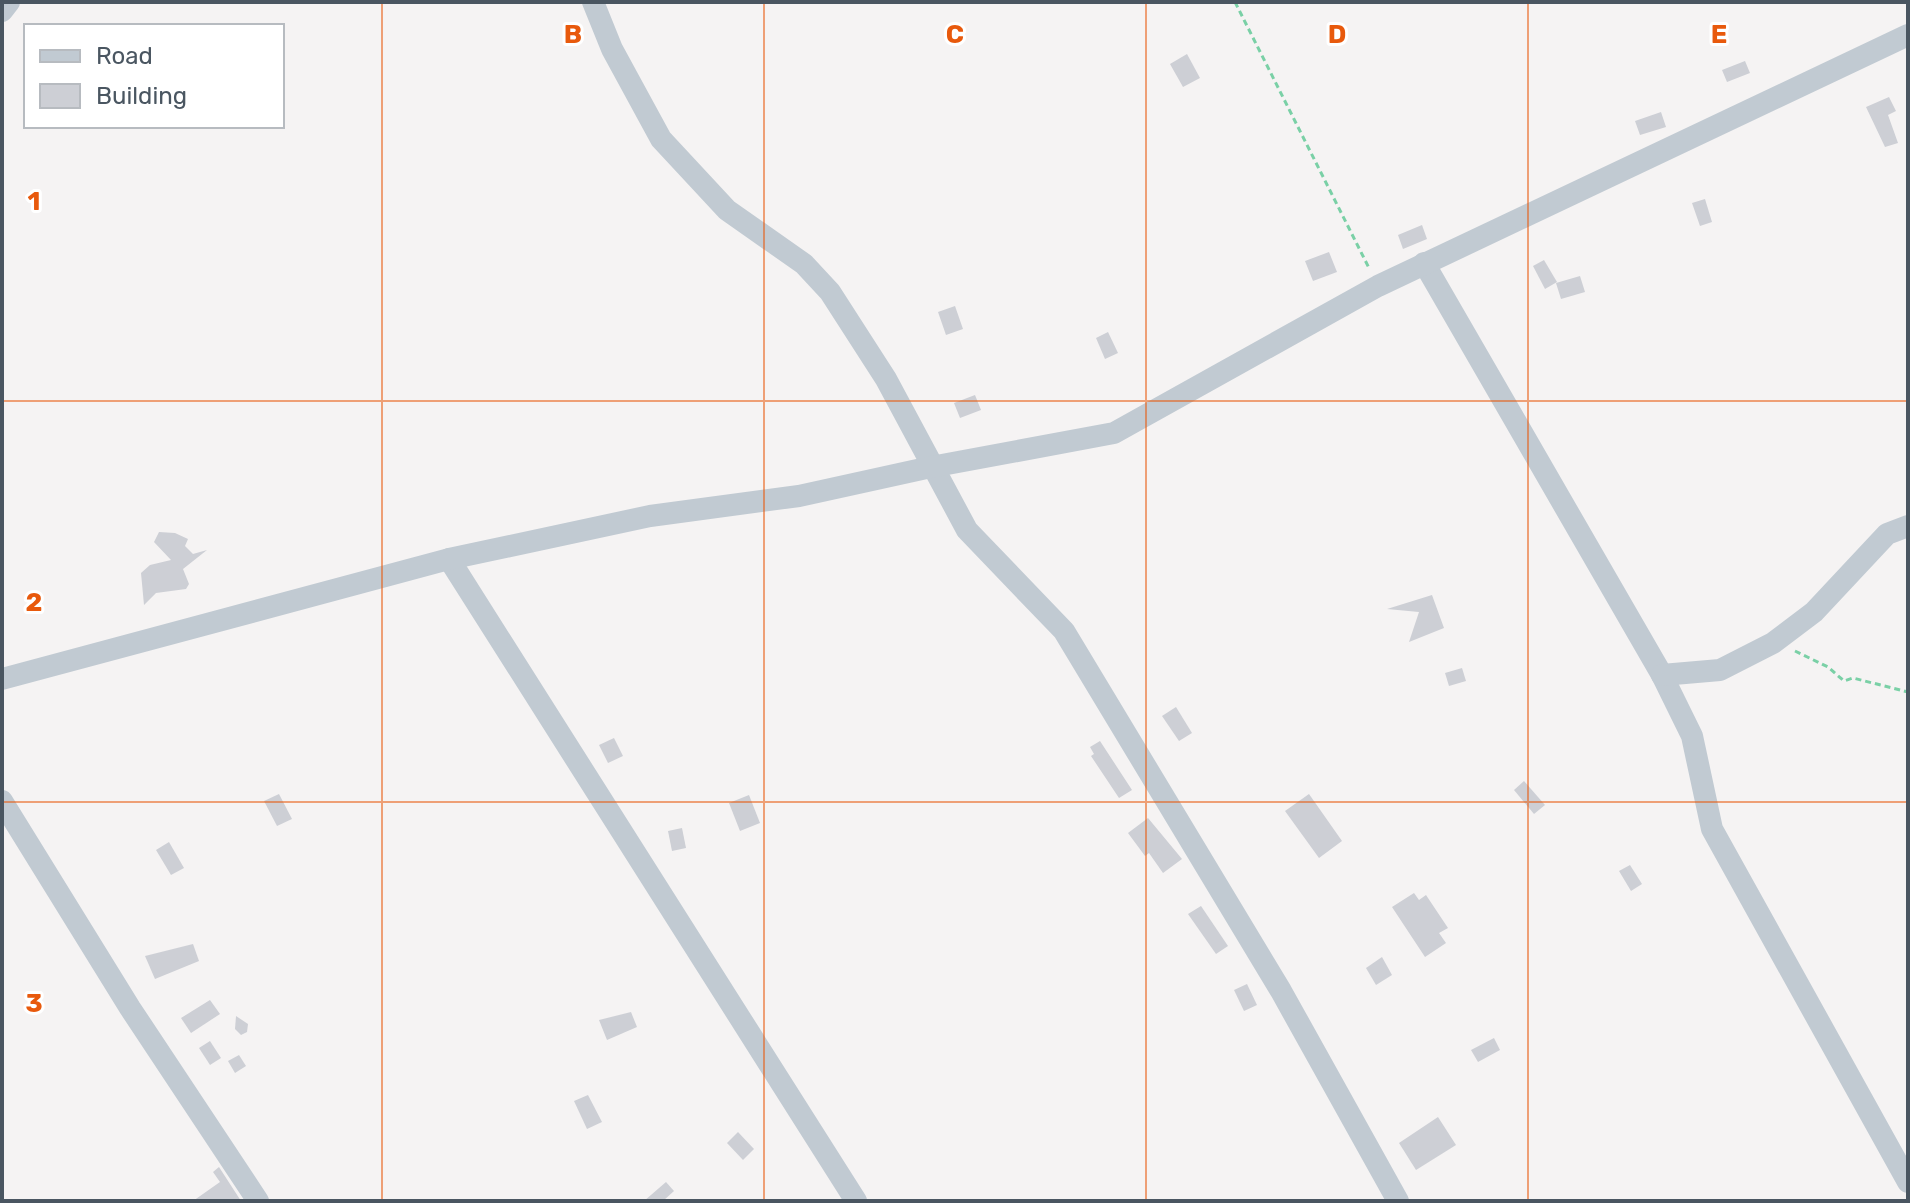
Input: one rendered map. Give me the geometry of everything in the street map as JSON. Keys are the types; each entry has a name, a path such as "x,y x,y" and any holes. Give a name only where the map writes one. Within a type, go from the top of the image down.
{"street":[{"path":"2,11 9,2"},
{"path":"593,2 612,49 661,139 727,210 804,264 830,292 886,379 967,530 1064,631 1098,682 1281,991 1398,1201"},
{"path":"2,679 449,559 650,516 799,496 931,467 1114,433 1378,286 1908,35"},
{"path":"1424,263 1662,675 1692,736 1712,829 1908,1182"},
{"path":"1662,675 1720,670 1773,643 1814,612 1887,534 1908,526"},
{"path":"449,559 856,1201"},
{"path":"2,801 130,1008 258,1201"}],"path":[{"path":"1235,2 1378,286"},
{"path":"1773,643 1828,667 1844,681 1853,678 1908,692"}],"building":[{"path":"1187,54 1200,78 1183,87 1170,64"},
{"path":"1745,61 1750,73 1727,82 1722,70"},
{"path":"1889,97 1896,111 1888,115 1898,143 1885,147 1866,107"},
{"path":"1661,112 1666,127 1640,135 1635,121"},
{"path":"1705,199 1712,222 1700,226 1692,203"},
{"path":"1422,225 1427,239 1403,249 1398,235"},
{"path":"1329,252 1337,272 1313,281 1305,261"},
{"path":"1544,260 1557,282 1545,289 1533,266"},
{"path":"1580,276 1585,292 1561,299 1556,283"},
{"path":"955,306 963,329 946,335 938,312"},
{"path":"1108,332 1118,353 1105,359 1096,338"},
{"path":"975,395 981,410 960,418 954,403"},
{"path":"159,532 175,533 188,539 185,546 193,554 207,550 183,569 189,584 186,589 156,593 144,605 141,573 150,565 171,560 154,542"},
{"path":"1432,595 1444,628 1409,642 1419,612 1387,609"},
{"path":"1462,668 1466,681 1449,686 1445,673"},
{"path":"1176,707 1192,733 1179,741 1162,716"},
{"path":"614,738 623,756 608,763 599,745"},
{"path":"1100,741 1132,790 1119,798 1091,756 1094,754 1090,747"},
{"path":"1524,781 1545,805 1534,814 1514,790"},
{"path":"279,794 292,819 277,826 264,801"},
{"path":"1309,794 1342,841 1319,858 1285,811"},
{"path":"749,795 760,823 740,831 729,803"},
{"path":"1148,818 1182,859 1163,873 1149,853 1145,856 1128,833"},
{"path":"682,828 686,848 672,851 668,831"},
{"path":"169,842 184,868 171,875 156,850"},
{"path":"1630,865 1642,884 1631,891 1619,871"},
{"path":"1414,893 1419,900 1426,895 1448,928 1439,933 1446,943 1425,957 1392,907"},
{"path":"1201,906 1228,946 1216,954 1188,914"},
{"path":"193,944 199,961 155,979 145,956"},
{"path":"1382,957 1392,975 1376,985 1366,968"},
{"path":"1247,984 1257,1005 1244,1011 1234,990"},
{"path":"210,1000 220,1014 191,1033 181,1018"},
{"path":"631,1012 637,1027 607,1040 599,1020"},
{"path":"236,1016 248,1024 247,1032 241,1035 235,1029"},
{"path":"1494,1038 1500,1050 1478,1062 1471,1050"},
{"path":"210,1041 221,1058 210,1065 199,1048"},
{"path":"239,1055 246,1066 235,1073 228,1061"},
{"path":"588,1095 602,1122 587,1129 574,1101"},
{"path":"1438,1117 1456,1145 1416,1170 1399,1143"},
{"path":"738,1132 754,1149 743,1160 727,1143"},
{"path":"219,1167 241,1201 193,1201 220,1182 213,1172"},
{"path":"666,1182 674,1191 663,1201 644,1201"}]}
